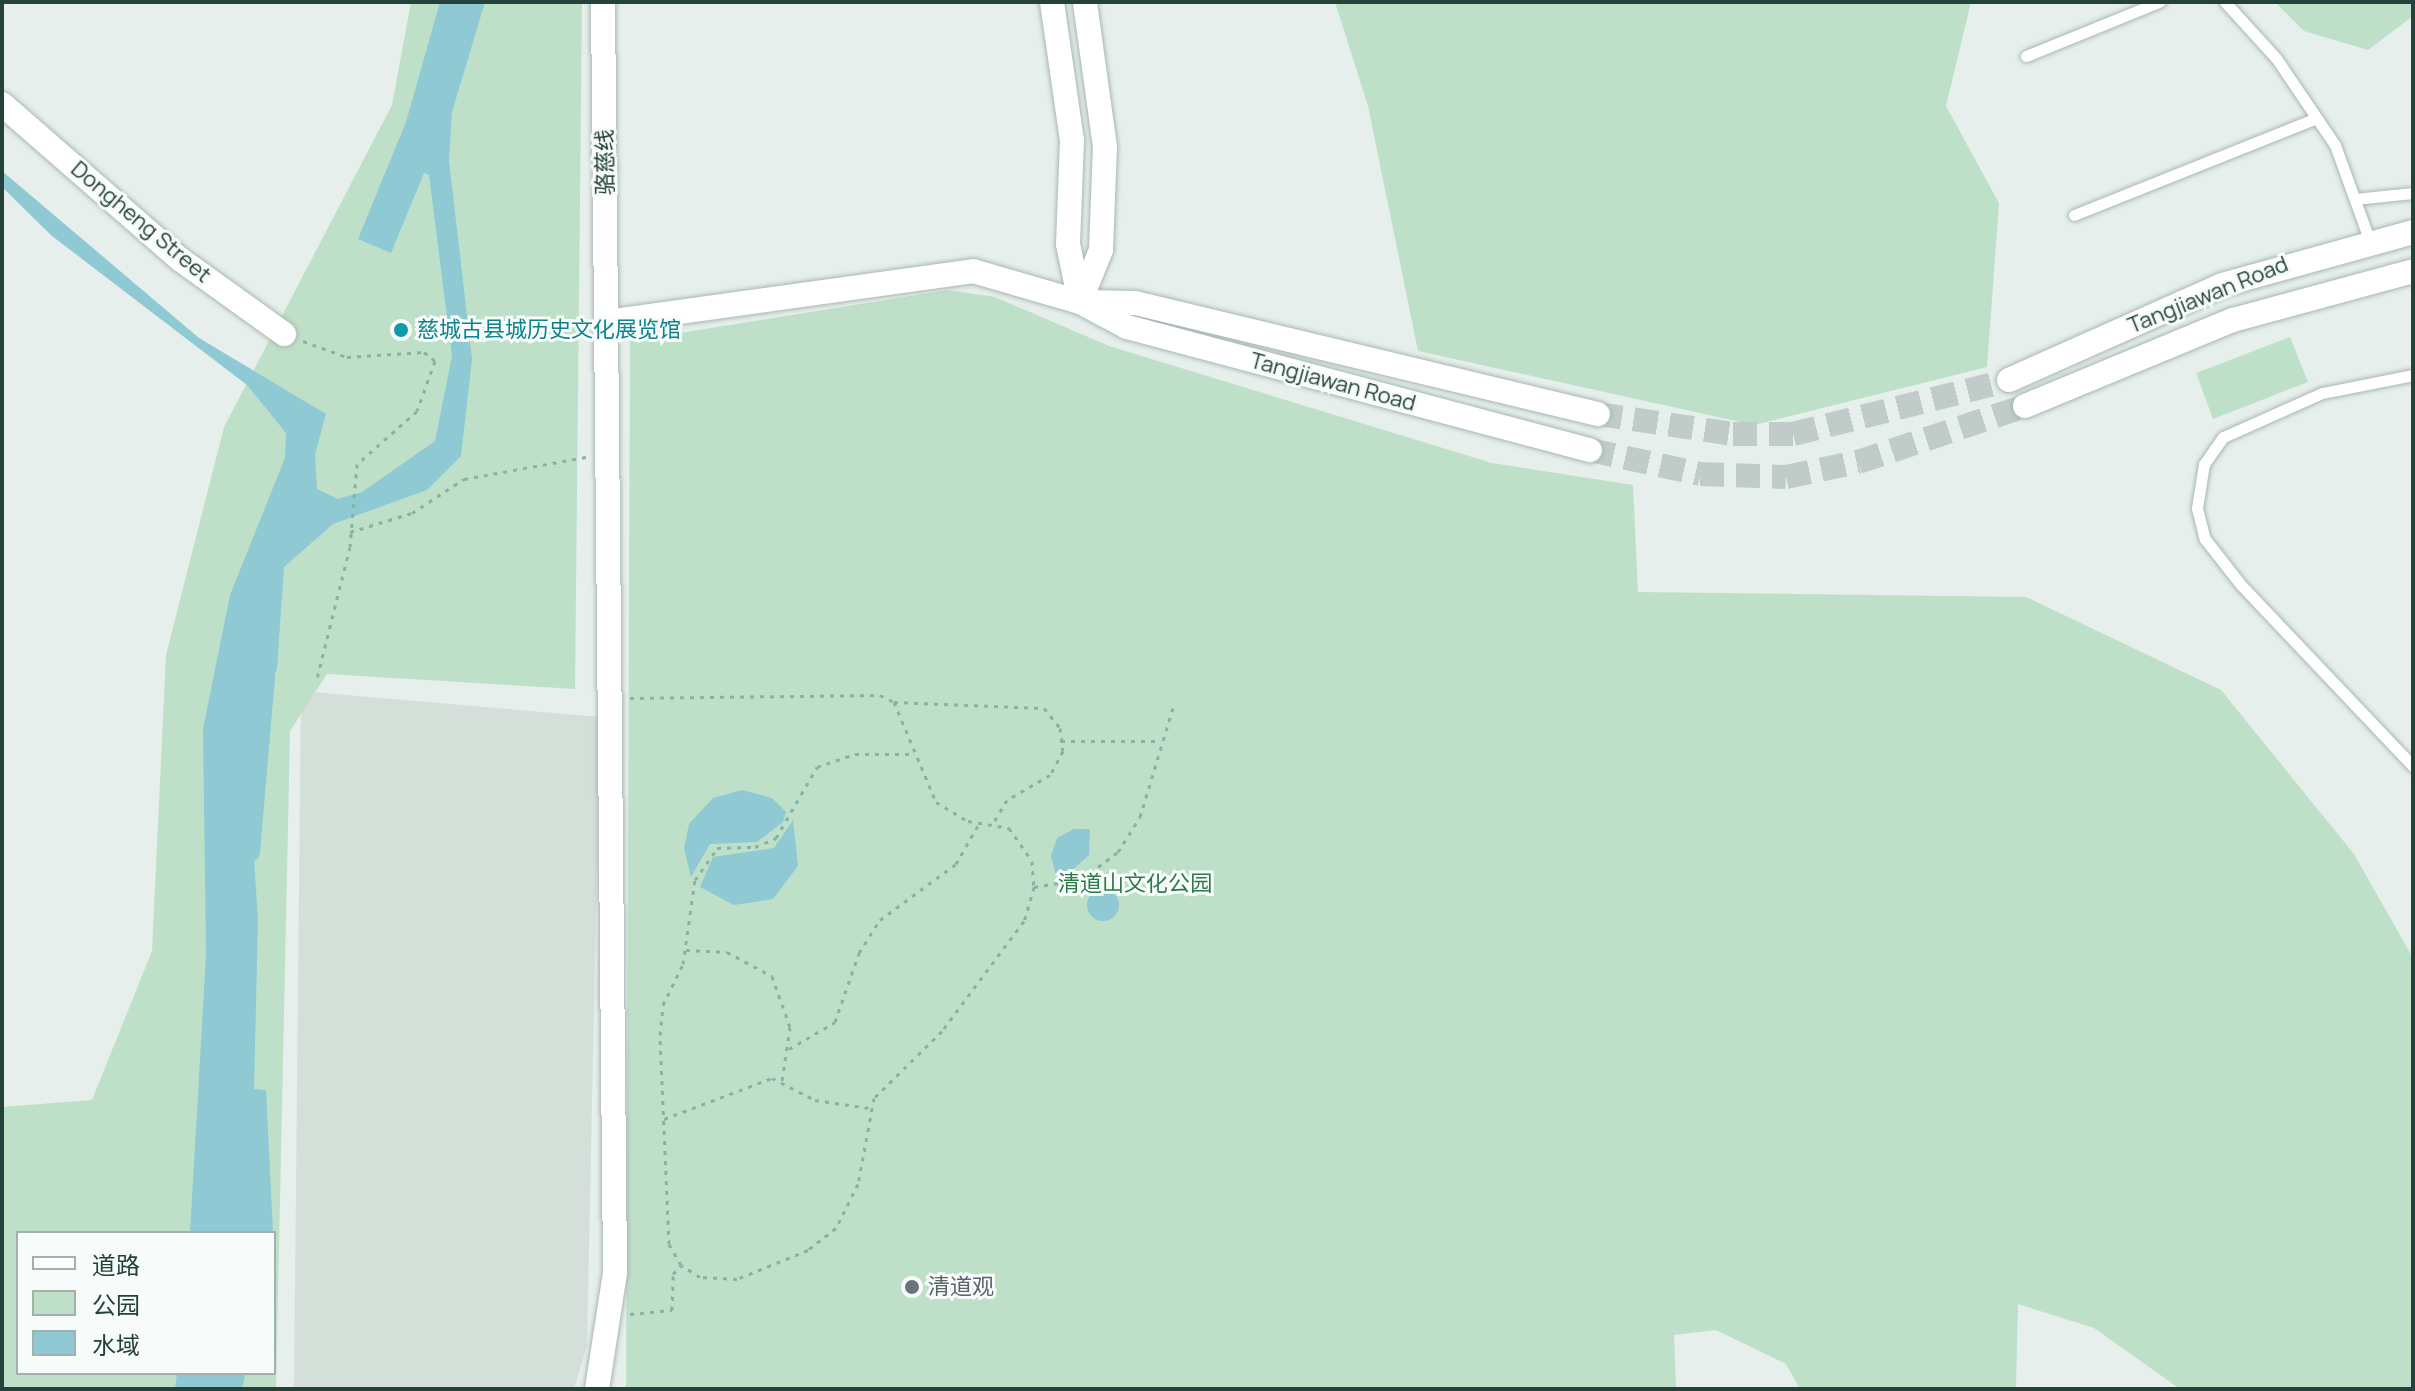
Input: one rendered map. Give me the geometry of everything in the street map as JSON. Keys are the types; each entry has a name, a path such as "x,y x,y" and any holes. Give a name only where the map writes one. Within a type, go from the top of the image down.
{"main road":[{"name":"骆慈线","path":"597,1389 612,1314 603,2"},
{"path":"1052,2 1072,140 1068,244 1080,302"},
{"path":"1080,302 1101,250 1105,147 1085,2"},
{"name":"Dongheng Street","path":"2,104 181,260 284,334"},
{"name":"Tangjiawan Road","path":"2009,380 2222,285 2369,239 2413,232"},
{"name":"Tangjiawan Road","path":"607,322 942,270 996,274 1080,302 1127,327 1590,450"},
{"name":"Tangjiawan Road","path":"2025,406 2233,320 2413,271"},
{"name":"Tangjiawan Road","path":"1080,302 1135,303 1598,414"}],"lane":[{"path":"2026,56 2159,2"},
{"path":"2225,2 2276,58 2335,145 2369,239"},
{"path":"2074,215 2316,118"},
{"path":"2355,199 2413,193"},
{"path":"2413,375 2322,393 2223,437 2204,464 2197,508 2205,539 2241,585 2413,766"}],"path":[{"path":"284,334 347,357 424,352 435,361 417,411 357,464 350,532 317,678"},
{"path":"350,532 412,513 464,479 608,452"},
{"path":"610,698 880,695 894,702 1018,702 1044,708 1061,741 1050,775 1007,800 993,823"},
{"path":"894,702 910,754 936,802 980,822 993,823 1027,844 1034,887 1006,946 871,1108 858,1184 836,1228 808,1250 737,1279 700,1277 681,1265 669,1244 664,1119 663,1005 686,950 690,897 708,853 776,838 808,778 833,759 910,754"},
{"path":"1034,887 1082,879 1118,852 1140,817 1160,741 1173,708"},
{"path":"1061,741 1160,741"},
{"path":"789,1049 835,1022 855,962 880,920 956,864 980,822"},
{"path":"686,950 727,952 772,976 790,1027 782,1081"},
{"path":"664,1119 751,1081 782,1081 815,1100 871,1108"},
{"path":"612,1314 672,1310 673,1274 681,1265"}],"shaded area":[{"path":"301,691 600,717 587,1346 574,1389 294,1389"}],"green space":[{"path":"411,2 582,2 575,689 327,674 290,731 276,1389 2,1389 2,1107 92,1100 152,951 166,655 224,427 392,105"},
{"path":"1335,2 1971,2 1946,106 1999,203 1987,367 1754,425 1418,351 1368,106"},
{"path":"2275,2 2413,2 2413,16 2368,50 2304,31"},
{"name":"清道山文化公园","path":"948,290 995,297 1109,346 1492,463 1633,485 1638,592 2026,597 2221,690 2354,854 2413,958 2413,1389 2180,1389 2094,1328 2018,1304 2016,1389 1800,1389 1786,1364 1716,1330 1674,1335 1676,1389 626,1389 630,341"},
{"path":"2290,337 2308,382 2213,419 2196,373"}],"water":[{"path":"440,2 485,2 452,112 449,160 472,359 461,456 427,490 333,524 284,567 277,669 254,721 248,770 258,920 254,1089 266,1090 273,1231 190,1231 206,955 203,729 230,595 285,458 286,433 247,385 52,236 2,187 2,171 199,338 326,414 315,454 317,489 338,499 362,492 435,441 452,356 429,175 424,173 391,253 358,239 406,122"},
{"path":"742,790 772,798 786,812 783,822 757,842 710,844 691,877 684,848 689,824 713,798"},
{"path":"793,820 798,866 773,899 734,905 700,887 713,857 774,848"},
{"path":"1074,829 1090,829 1089,855 1058,883 1051,856 1057,838"},
{"path":"1103,889 1115,893 1119,905 1115,917 1103,921 1091,917 1087,905 1091,893"},
{"path":"177,1375 245,1375 242,1389 175,1389"}],"waterway":[{"path":"250,852 265,677"}],"tunnel":[{"path":"1598,414 1733,434 1793,434 2009,380"},
{"path":"1590,450 1700,474 1786,477 1858,462 2025,406"}],"place":[{"name":"慈城古县城历史文化展览馆","path":"401,330"},
{"name":"清道观","path":"912,1287"}]}
